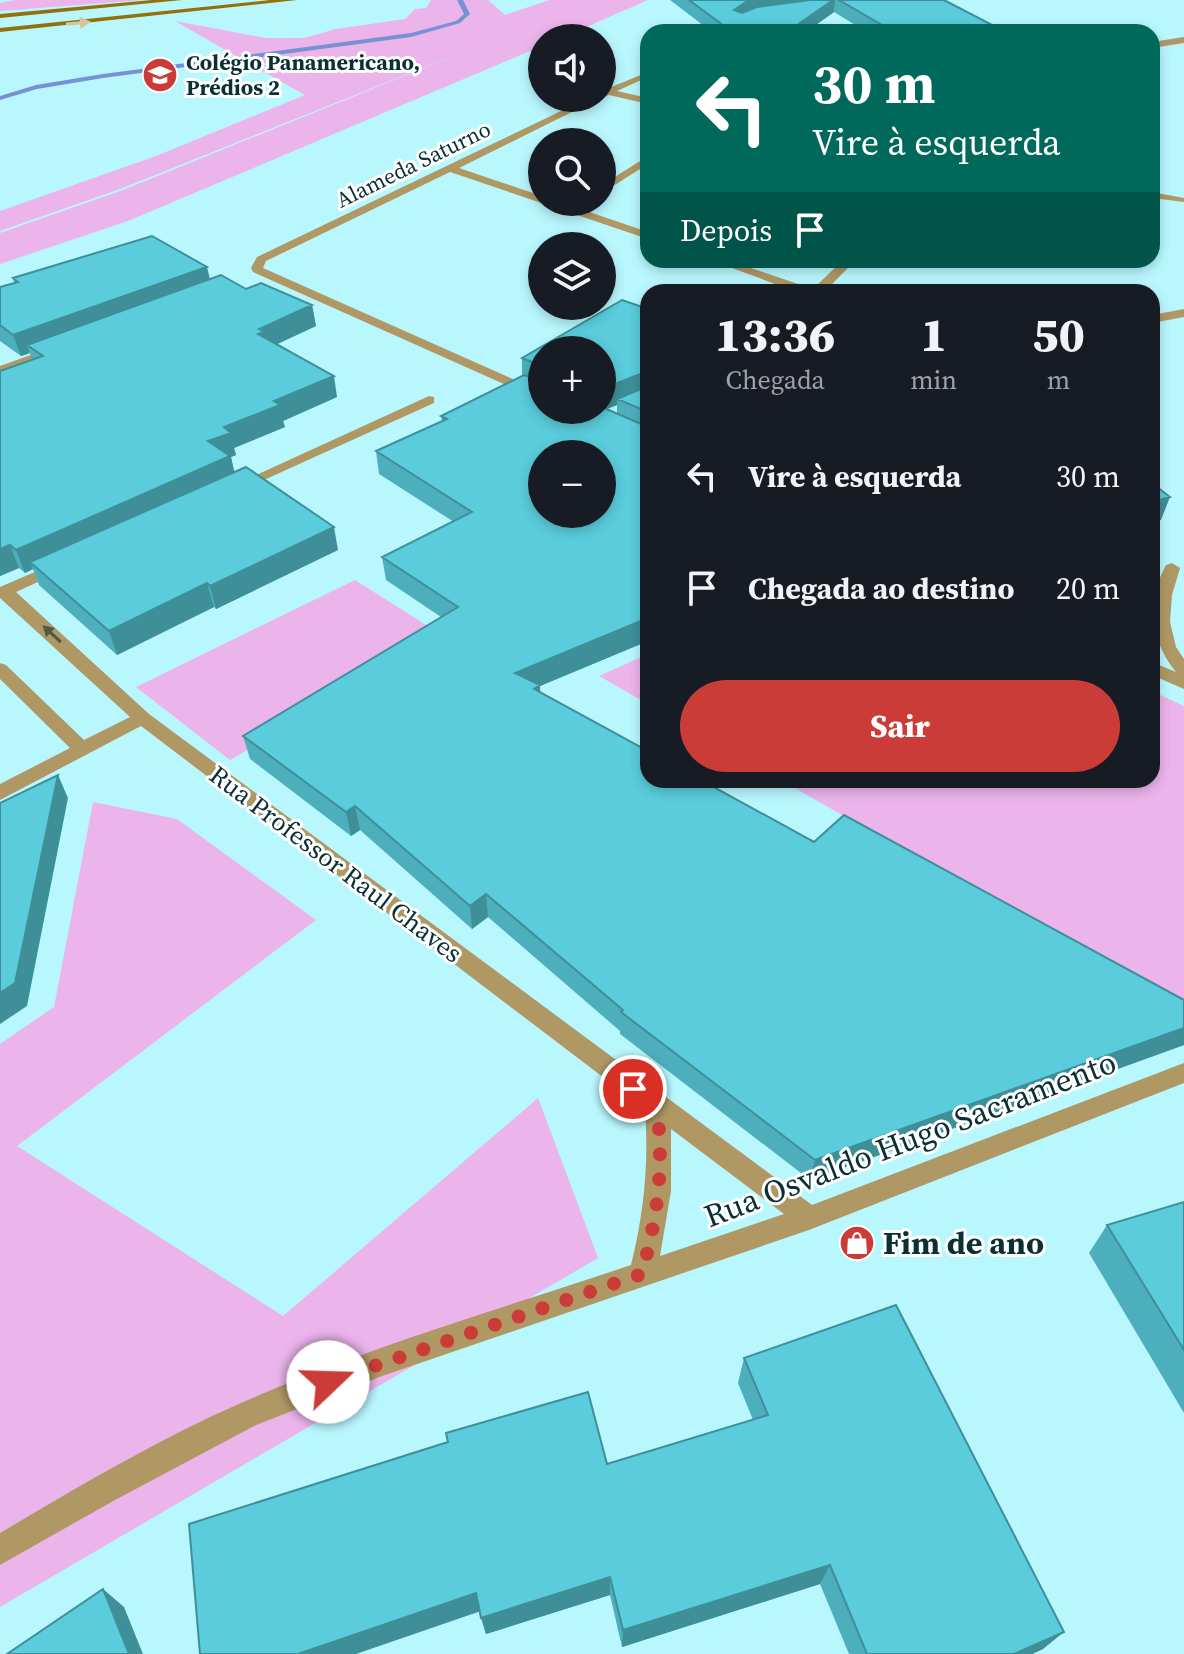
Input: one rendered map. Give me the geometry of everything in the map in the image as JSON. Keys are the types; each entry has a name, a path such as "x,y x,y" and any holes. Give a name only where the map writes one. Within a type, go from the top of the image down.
{"main road":[{"path":"0,16 178,0"},
{"path":"0,30 293,0"}],"street":[{"path":"1160,44 1184,40"},
{"path":"616,88 640,77"},
{"path":"616,95 640,100"},
{"name":"Alameda Saturno","path":"528,391 259,272 257,268 261,259 566,112"},
{"path":"616,181 640,164"},
{"path":"450,168 528,195"},
{"path":"1160,196 1180,200"},
{"path":"590,216 640,233"},
{"path":"739,268 786,284"},
{"path":"825,284 842,268"},
{"path":"1160,318 1184,313"},
{"path":"0,371 72,345"},
{"path":"217,496 429,400"},
{"path":"2,592 75,560"},
{"path":"1178,566 1161,593 1160,616 1164,642 1184,670"},
{"name":"Rua Professor Raul Chaves","path":"2,592 142,718 809,1218"},
{"path":"0,669 82,749"},
{"path":"1160,672 1184,683"},
{"path":"0,793 142,718"},
{"name":"Rua Osvaldo Hugo Sacramento","path":"0,1550 104,1489 248,1414 382,1362 809,1218 1184,1073"},
{"path":"642,1274 658,1210 661,1179 657,1107"}],"shaded area":[{"path":"15,0 143,0 0,11 0,3"},
{"path":"431,0 488,0 505,15 549,0 648,0 593,24 528,24 528,52 128,221 0,264 0,233 123,190 488,42 120,189 0,231 0,211 156,156 305,95 252,65 357,66 248,63 175,21 266,38 304,38 336,29 405,19 415,9 426,8"},
{"path":"355,580 442,635 230,760 136,687"},
{"path":"640,658 640,699 599,676"},
{"path":"1160,695 1184,706 1184,1011 795,788 1160,788"},
{"path":"93,802 177,819 316,920 17,1146 283,1316 538,1098 598,1258 0,1607 0,1044 54,1007"}],"building":[{"path":"689,0 749,0 734,10 742,13 757,7 833,0 798,24 721,24"},
{"path":"839,0 944,0 990,24 880,24"},
{"path":"152,236 207,267 13,335 0,325 0,287 18,282 13,278"},
{"path":"221,275 246,289 261,283 312,305 259,329 264,332 258,334 334,376 274,401 280,405 224,427 231,433 208,441 230,456 16,550 10,545 0,549 0,371 43,356 27,345"},
{"path":"622,300 640,306 640,374 616,384 616,336 560,336 588,320 616,320 616,303"},
{"path":"524,375 528,377 528,424 616,424 616,413 640,424 640,621 515,673 540,685 534,689 640,747 640,788 716,788 814,842 844,815 1184,1000 1184,1028 815,1160 621,1012 623,1010 486,894 470,906 355,806 346,812 243,736 458,607 382,557 472,512 376,451 447,419 441,416"},
{"path":"640,389 640,409 617,399"},
{"path":"246,467 334,527 210,586 207,583 109,631 30,562"},
{"path":"1160,489 1170,497 1160,500"},
{"path":"58,775 15,983 0,993 0,803"},
{"path":"1184,1202 1184,1350 1107,1225"},
{"path":"896,1305 1064,1632 1014,1654 867,1654 830,1565 623,1630 610,1577 481,1618 476,1593 298,1654 200,1654 189,1524 448,1442 446,1433 588,1392 607,1464 768,1415 744,1358"},
{"path":"103,1589 129,1654 7,1654"}],"waterway":[{"path":"0,98 36,87 103,76 411,35 458,22 467,14 460,0"}],"place":[{"name":"Colégio Panamericano, Prédios 2","path":"160,75"},
{"name":"Fim de ano","path":"857,1243"}],"route":[{"path":"328,1382 642,1274 658,1210 661,1145 657,1107 633,1089"}]}
